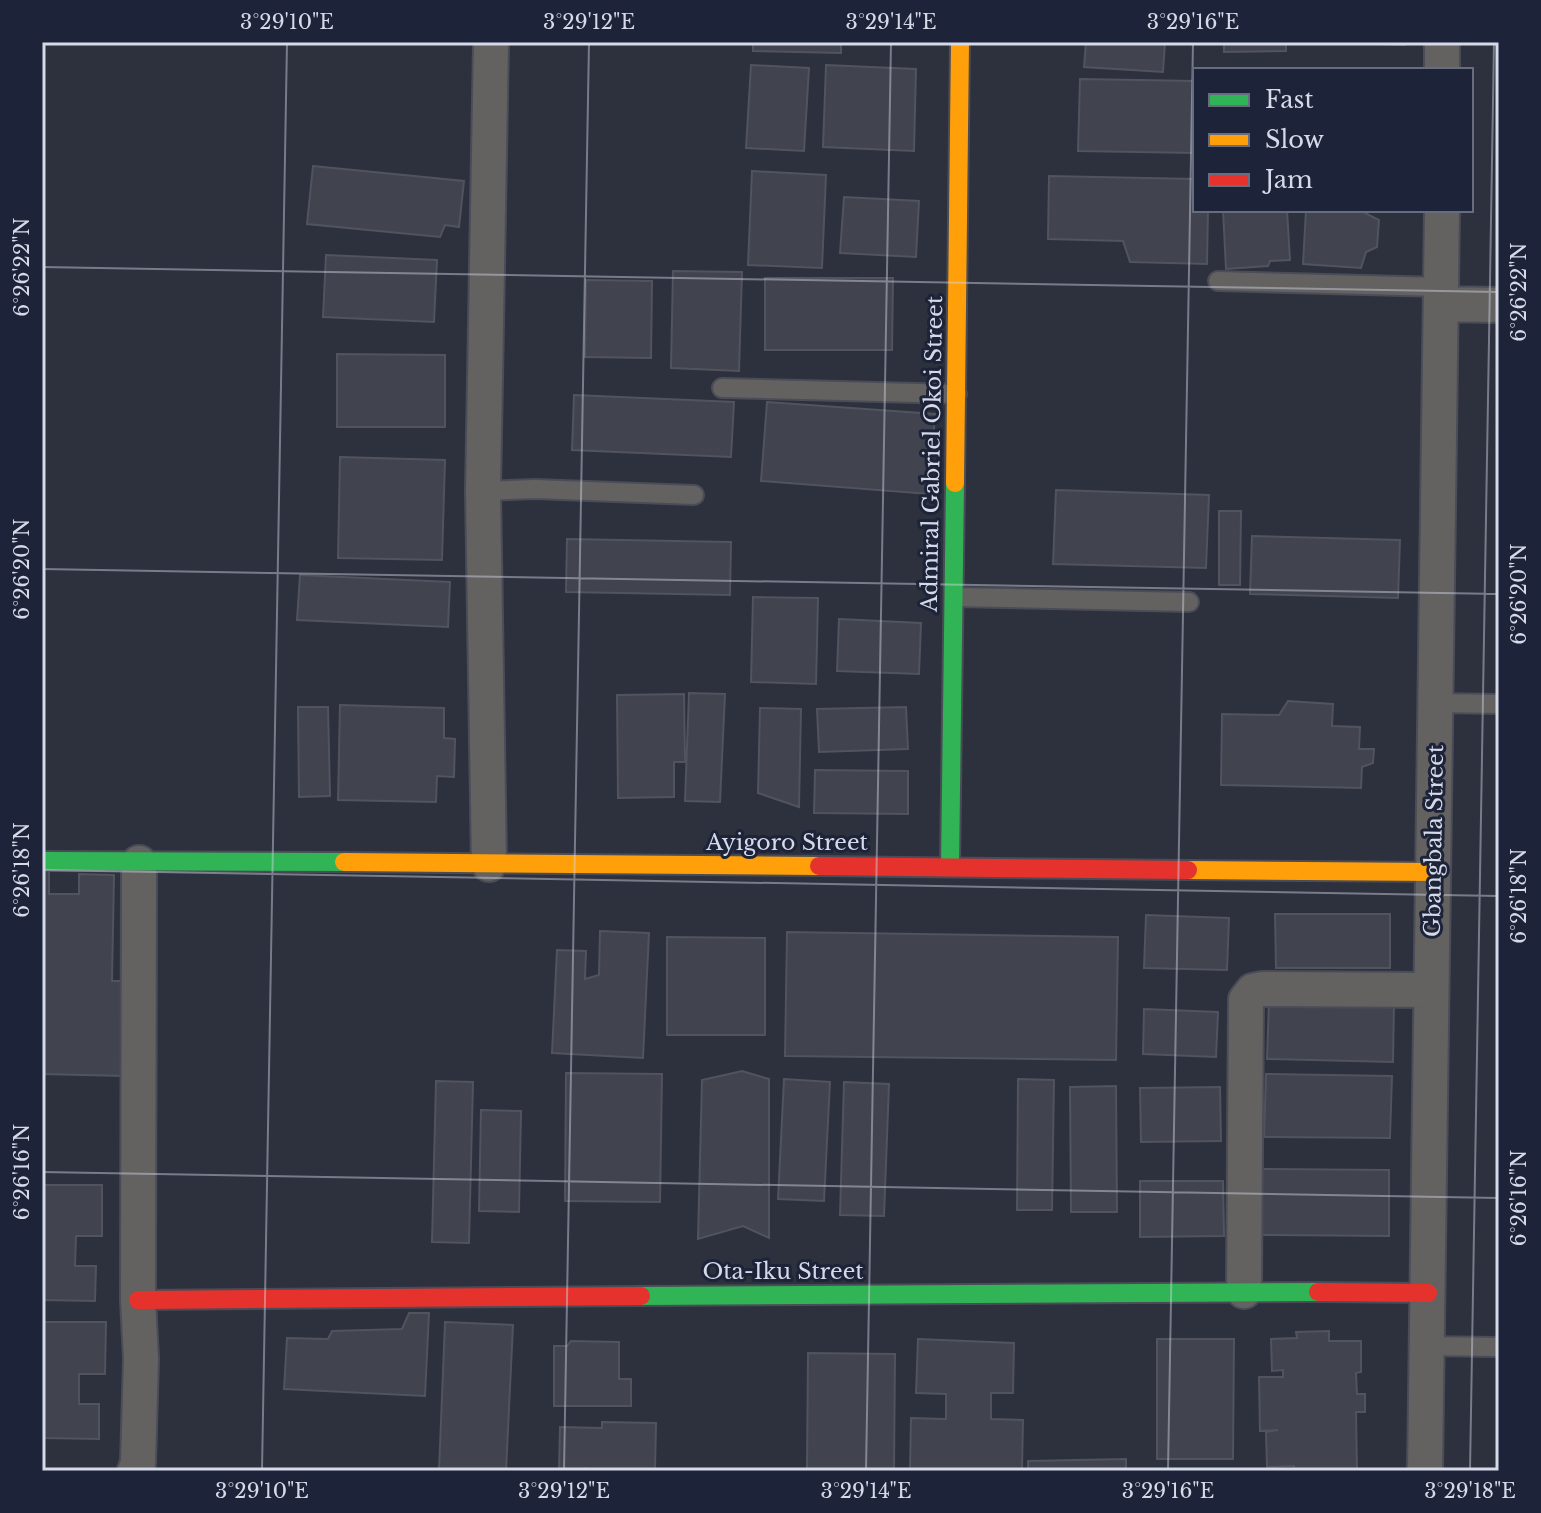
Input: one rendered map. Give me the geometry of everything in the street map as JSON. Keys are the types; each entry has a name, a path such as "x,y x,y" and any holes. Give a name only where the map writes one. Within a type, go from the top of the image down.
{"street":[{"path":"489,864 483,491 491,42"},
{"name":"Admiral Gabriel Okoi Street","path":"950,867 960,42"},
{"path":"1442,42 1442,68"},
{"name":"Gbangbala Street","path":"1425,1471 1442,212"},
{"path":"1441,295 1499,305"},
{"name":"Ayigoro Street","path":"42,861 1435,872"},
{"path":"135,1471 138,1463 141,1359 138,1300 139,863"},
{"path":"1244,1291 1246,1000 1253,991 1263,989 1431,990"},
{"name":"Ota-Iku Street","path":"138,1300 1244,1291 1428,1293"}],"lane":[{"path":"1218,281 1441,295"},
{"path":"722,388 957,394"},
{"path":"483,491 535,489 694,495"},
{"path":"954,597 1189,602"},
{"path":"1436,703 1499,704"},
{"path":"1426,1346 1499,1347"}],"building":[{"path":"753,42 841,42 841,53 753,51"},
{"path":"1086,42 1165,42 1163,72 1084,67"},
{"path":"1224,42 1286,42 1286,51 1224,52"},
{"path":"1312,42 1405,42 1405,45"},
{"path":"751,65 809,68 804,151 746,148"},
{"path":"826,65 916,69 914,151 823,147"},
{"path":"1080,79 1193,81 1193,153 1078,151"},
{"path":"313,166 464,181 459,227 445,225 440,237 307,224"},
{"path":"752,171 826,175 822,268 748,265"},
{"path":"1049,176 1193,179 1193,212 1208,212 1207,264 1130,262 1123,241 1048,239"},
{"path":"844,197 919,201 916,257 840,253"},
{"path":"1223,212 1287,212 1290,260 1270,261 1268,266 1226,269"},
{"path":"1306,212 1364,212 1379,220 1377,247 1366,252 1361,268 1303,264"},
{"path":"326,255 437,260 434,322 323,317"},
{"path":"673,271 742,272 739,371 671,368"},
{"path":"765,278 893,278 892,350 765,350"},
{"path":"586,280 652,281 651,358 585,357"},
{"path":"337,354 445,355 445,427 337,427"},
{"path":"574,395 734,402 731,457 572,450"},
{"path":"767,402 935,414 929,494 761,481"},
{"path":"340,457 445,460 442,560 338,558"},
{"path":"1056,490 1209,495 1206,568 1053,564"},
{"path":"1219,511 1241,511 1240,585 1219,585"},
{"path":"1252,536 1400,540 1398,598 1250,594"},
{"path":"567,539 731,542 730,595 566,592"},
{"path":"300,575 450,582 448,627 297,620"},
{"path":"753,597 818,598 816,684 751,682"},
{"path":"839,619 921,623 919,674 837,671"},
{"path":"689,693 725,694 720,802 685,801"},
{"path":"684,694 685,762 674,762 674,797 618,798 617,695"},
{"path":"1288,701 1333,704 1332,726 1360,727 1359,749 1374,749 1373,763 1362,767 1361,788 1221,785 1222,714 1279,715"},
{"path":"340,705 444,708 444,738 455,739 454,777 437,776 436,802 338,800"},
{"path":"298,707 328,707 330,796 299,797"},
{"path":"906,707 908,749 819,752 817,709"},
{"path":"760,708 801,709 799,807 758,793"},
{"path":"815,770 908,771 908,814 814,813"},
{"path":"42,867 49,867 49,894 79,894 79,874 114,875 112,981 126,981 124,1076 42,1074"},
{"path":"1275,914 1390,914 1390,968 1276,968"},
{"path":"1146,915 1229,918 1227,970 1144,968"},
{"path":"600,931 649,933 643,1058 552,1053 557,950 586,951 585,979 599,975"},
{"path":"787,932 1118,937 1116,1060 785,1056"},
{"path":"667,937 765,938 765,1035 667,1035"},
{"path":"1269,1001 1394,1003 1393,1062 1267,1059"},
{"path":"1144,1009 1218,1012 1216,1057 1143,1054"},
{"path":"742,1071 769,1079 769,1238 743,1226 698,1239 702,1080"},
{"path":"566,1073 662,1074 660,1202 565,1201"},
{"path":"1266,1074 1392,1076 1390,1138 1264,1137"},
{"path":"784,1079 830,1082 824,1201 778,1199"},
{"path":"1018,1079 1054,1080 1052,1210 1017,1210"},
{"path":"436,1081 473,1082 469,1243 432,1242"},
{"path":"844,1082 889,1084 884,1216 840,1215"},
{"path":"1116,1086 1117,1212 1071,1212 1070,1087"},
{"path":"1220,1087 1221,1141 1141,1142 1140,1088"},
{"path":"481,1110 521,1111 519,1212 479,1211"},
{"path":"1262,1169 1389,1170 1389,1236 1262,1235"},
{"path":"1140,1181 1223,1181 1224,1236 1140,1237"},
{"path":"42,1185 102,1185 102,1236 76,1236 75,1266 96,1266 95,1301 42,1300"},
{"path":"409,1313 429,1313 425,1396 284,1389 287,1338 328,1339 332,1331 402,1329"},
{"path":"42,1322 106,1322 105,1374 79,1374 79,1404 99,1404 99,1439 42,1438"},
{"path":"445,1322 513,1325 506,1471 439,1471"},
{"path":"1329,1331 1329,1341 1361,1341 1361,1372 1356,1373 1357,1394 1365,1394 1365,1412 1356,1412 1357,1470 1294,1471 1294,1466 1267,1467 1266,1432 1278,1430 1260,1431 1259,1377 1283,1377 1283,1370 1272,1371 1271,1339 1297,1338 1296,1332"},
{"path":"918,1339 1014,1343 1013,1393 991,1393 991,1419 1023,1420 1022,1471 910,1471 911,1418 946,1419 946,1394 916,1393"},
{"path":"1157,1339 1234,1339 1233,1459 1157,1459"},
{"path":"571,1341 619,1342 619,1379 631,1379 631,1406 554,1406 554,1346 567,1346"},
{"path":"808,1353 895,1354 894,1471 807,1471"},
{"path":"602,1422 656,1423 655,1471 588,1471 588,1468 559,1471 560,1427 602,1428"},
{"path":"1126,1459 1126,1471 1028,1471 1028,1461"}],"traffic: fast":[{"path":"950,867 955,483"},
{"path":"42,861 344,862"},
{"path":"641,1296 1318,1292"}],"traffic: slow":[{"path":"955,483 960,42"},
{"path":"344,862 819,866"},
{"path":"1188,870 1435,872"}],"traffic: jam":[{"path":"819,866 1188,870"},
{"path":"1318,1292 1428,1293"},
{"path":"138,1300 641,1296"}]}
